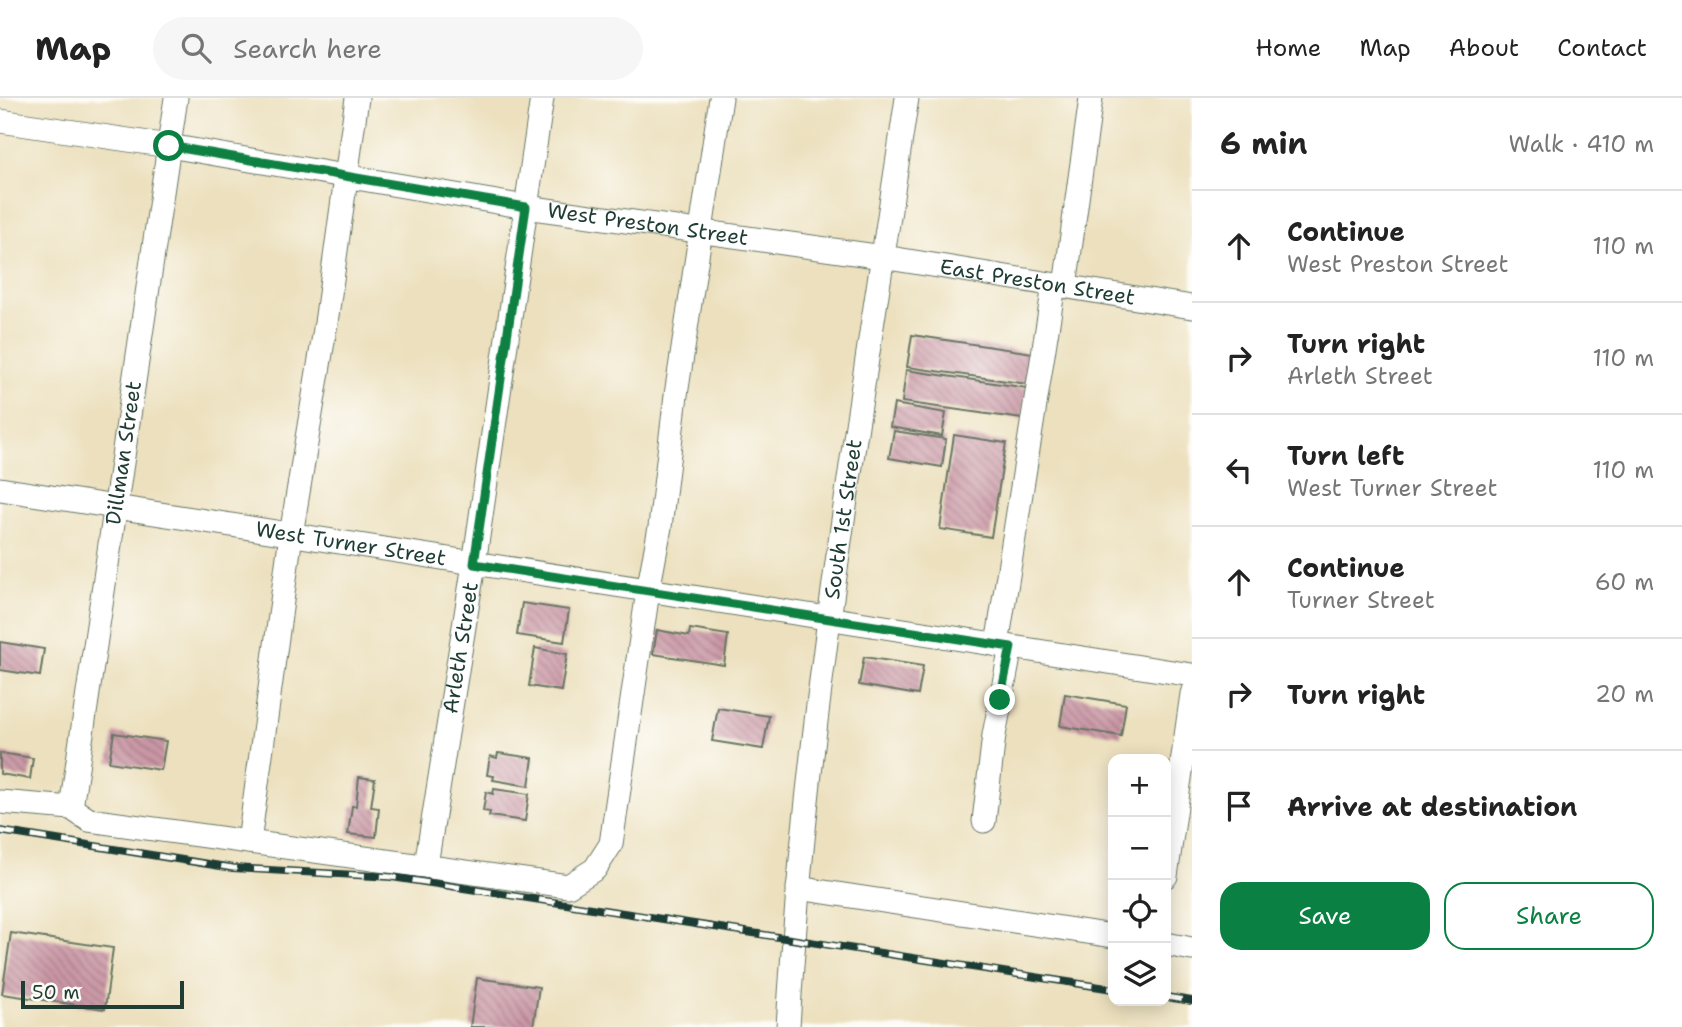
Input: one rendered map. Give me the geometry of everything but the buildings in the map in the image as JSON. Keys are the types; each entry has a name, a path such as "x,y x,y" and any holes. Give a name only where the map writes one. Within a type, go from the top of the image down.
{"street":[{"name":"Dillman Street","path":"71,808 176,98"},
{"path":"249,842 291,535 357,98"},
{"name":"Arleth Street","path":"426,865 474,564 542,98"},
{"path":"0,802 71,808 89,820 568,886 595,869 611,844 660,527 676,395 721,98"},
{"name":"South 1st Street","path":"788,1027 798,888 828,619 907,98"},
{"path":"984,821 1004,646 1091,98"},
{"name":"West Preston Street","path":"0,121 169,146 526,207 884,257"},
{"name":"East Preston Street","path":"884,257 1192,307"},
{"name":"West Turner Street","path":"0,489 1192,675"},
{"path":"1171,841 1192,694"},
{"path":"798,888 1108,935"},
{"path":"1171,945 1192,949"}],"railway":[{"path":"0,831 233,868 392,877 1108,988"},
{"path":"1171,998 1192,1001"}],"route":[{"path":"169,146 526,207 474,564 1011,647 1000,700"}]}
